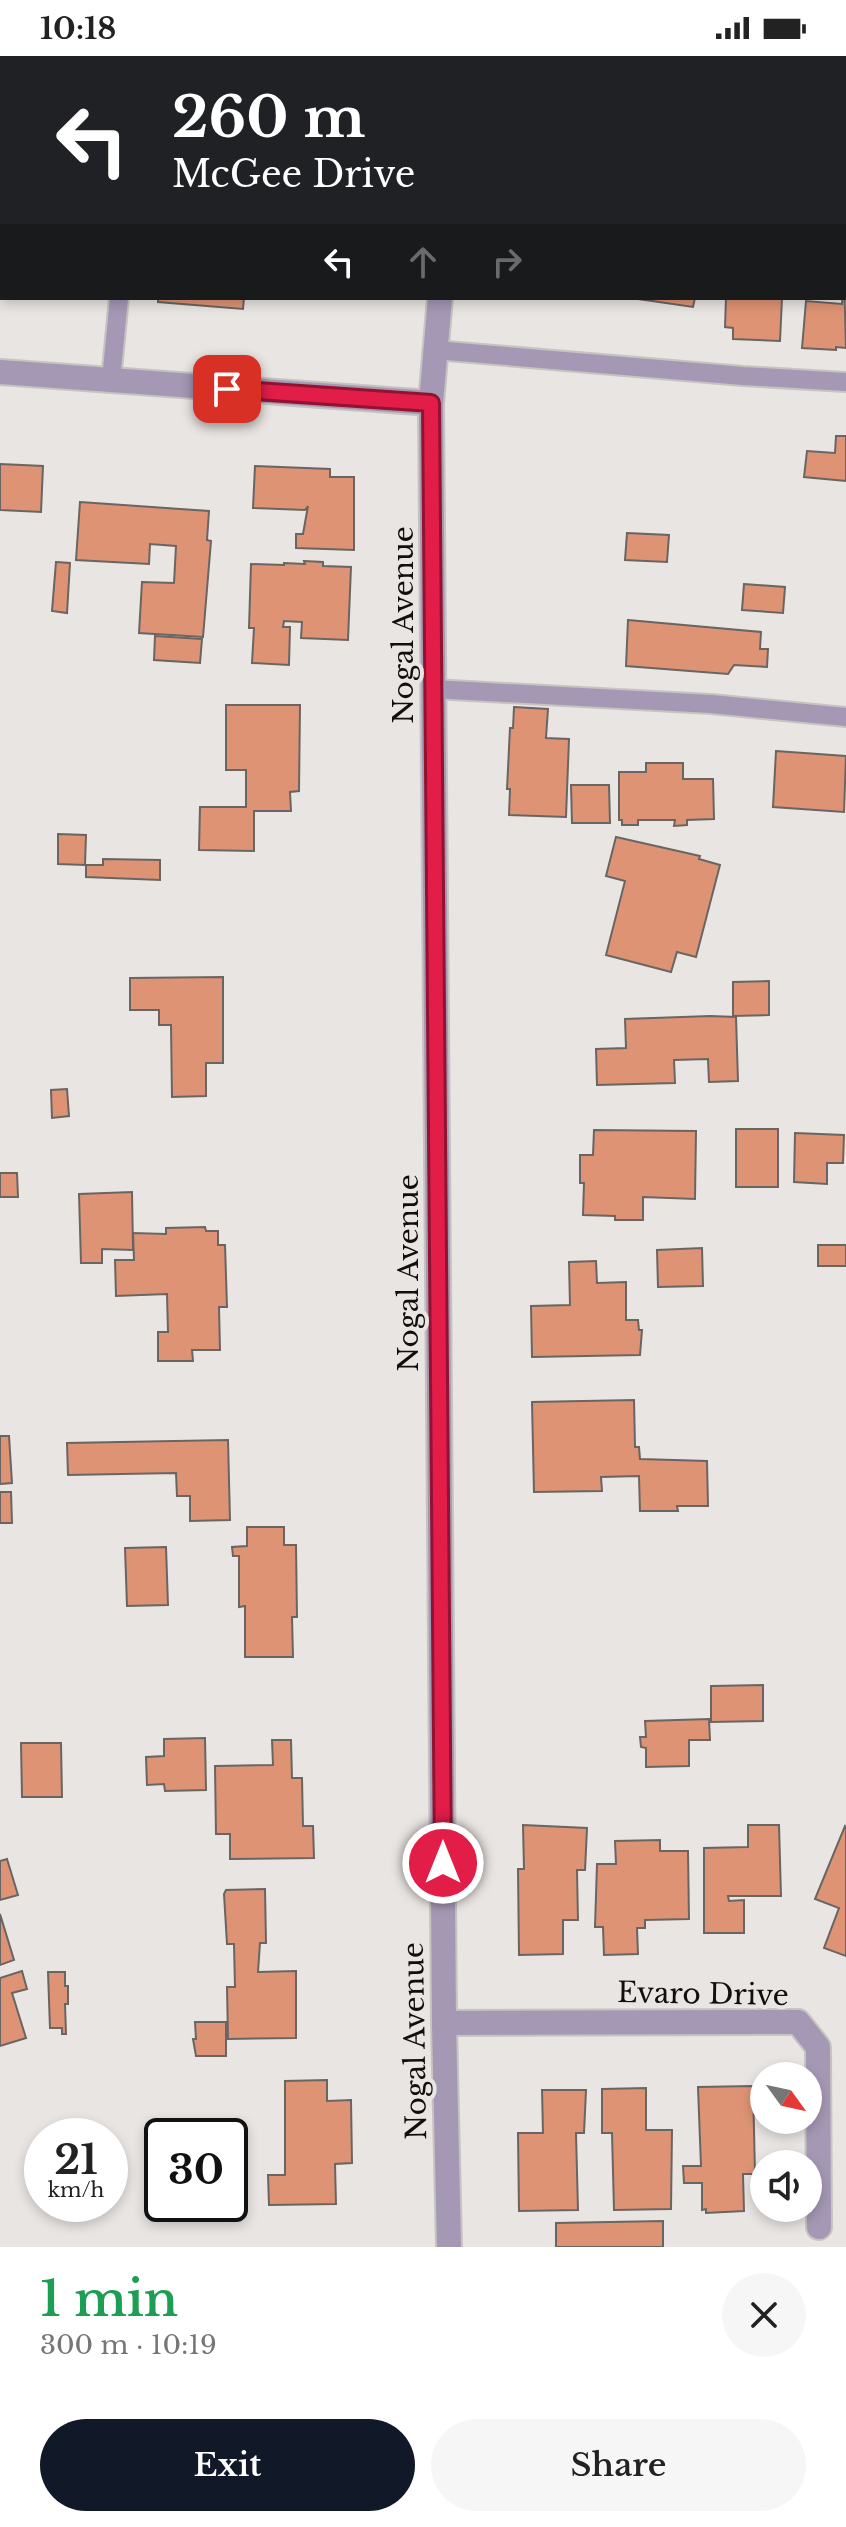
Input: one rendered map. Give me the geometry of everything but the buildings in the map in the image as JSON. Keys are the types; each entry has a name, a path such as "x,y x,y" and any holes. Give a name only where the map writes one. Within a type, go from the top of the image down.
{"street":[{"name":"Nogal Avenue","path":"440,300 431,403 444,2023 449,2247"},
{"path":"0,372 431,403"},
{"name":"Evaro Drive","path":"444,2023 798,2022 818,2047 819,2227"}],"lane":[{"path":"111,380 119,300"},
{"path":"435,350 846,382"},
{"path":"433,689 711,704 846,717"}],"route":[{"path":"227,389 431,403 443,1863"}]}
